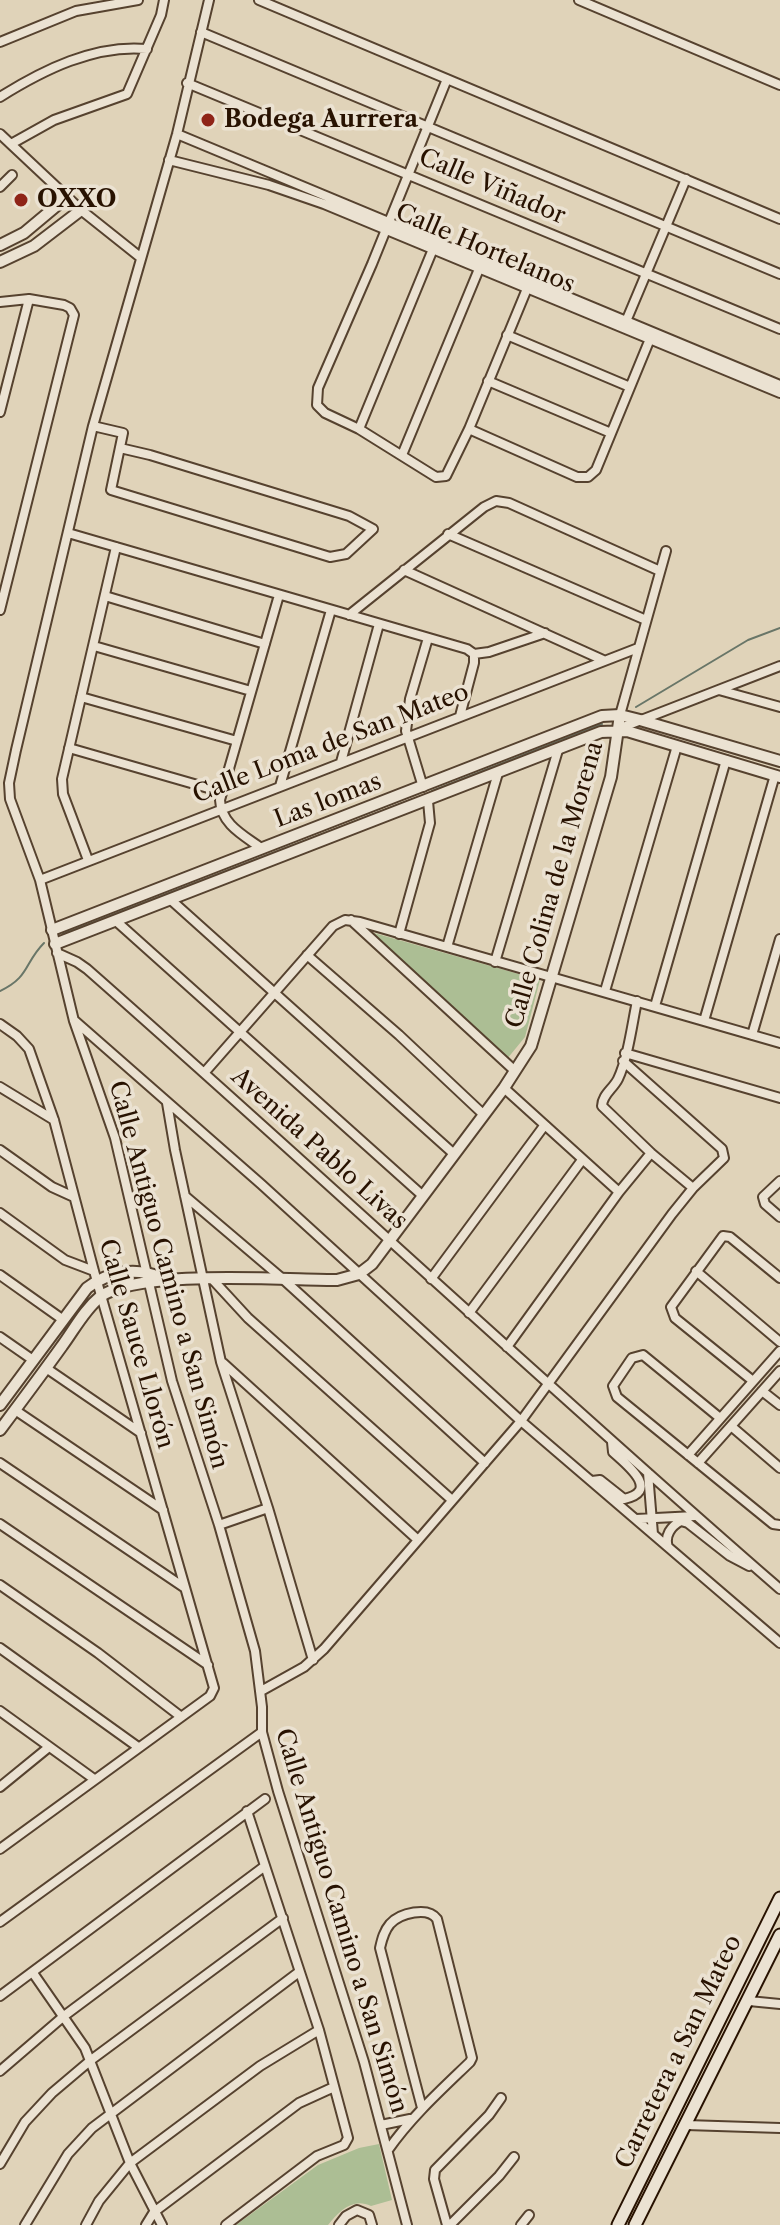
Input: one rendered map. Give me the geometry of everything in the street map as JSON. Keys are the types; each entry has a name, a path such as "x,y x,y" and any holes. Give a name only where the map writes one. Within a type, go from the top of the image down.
{"main road":[{"name":"Carretera a San Mateo","path":"618,2225 780,1898"},
{"name":"Carretera a San Mateo","path":"635,2225 780,1935"},
{"path":"701,2056 729,2013 749,2001 741,1991 751,1955"}],"street":[{"path":"0,42 76,11 138,0"},
{"path":"11,144 71,112 121,97 131,88 161,15 164,0"},
{"name":"Calle Antiguo Camino a San Simón","path":"209,0 177,134 93,426 9,783 13,809 40,880 74,1021 115,1138 172,1381 219,1525 255,1651 261,1691 262,1732 278,1791 347,2005 407,2225"},
{"path":"259,0 780,219"},
{"path":"579,0 780,85"},
{"path":"201,32 780,274"},
{"path":"0,97 28,80 83,57 118,48 147,49"},
{"path":"447,79 316,400 320,409 441,478 449,472 469,429 531,279"},
{"name":"Calle Viñador","path":"187,83 780,329"},
{"path":"0,134 81,210 140,257"},
{"name":"Calle Hortelanos","path":"177,134 527,289 780,385"},
{"name":"Calle Hortelanos","path":"169,160 301,195 531,279 627,319 652,335 780,393"},
{"path":"0,187 12,175"},
{"path":"627,319 686,179"},
{"path":"0,245 24,233 67,197"},
{"path":"0,262 34,246 81,210"},
{"path":"359,429 433,249"},
{"path":"402,455 479,269"},
{"path":"0,412 29,299"},
{"path":"0,302 29,299 70,308 74,321 0,610"},
{"path":"507,335 630,387"},
{"path":"469,429 577,477 592,475 652,335"},
{"path":"488,381 611,433"},
{"path":"93,426 123,433 111,490 330,557 346,554 373,529 349,516 120,448"},
{"path":"349,615 490,503 503,502 660,571"},
{"path":"68,533 467,649 474,654 545,633"},
{"path":"448,534 646,620"},
{"path":"88,860 62,787 116,547"},
{"name":"Calle Colina de la Morena","path":"359,1274 372,1264 391,1240 504,1088 531,1046 611,777 620,715 666,551"},
{"path":"404,570 603,660"},
{"path":"261,848 226,821 221,809 222,792 279,595"},
{"path":"105,596 265,644"},
{"path":"280,786 331,610"},
{"path":"341,762 379,624"},
{"path":"423,787 407,738 407,712 428,638"},
{"path":"94,646 251,691"},
{"name":"Calle Loma de San Mateo","path":"40,880 638,648"},
{"path":"460,716 474,654"},
{"path":"618,729 780,666"},
{"path":"718,689 780,707"},
{"path":"81,697 237,741"},
{"path":"620,715 780,761"},
{"name":"Las lomas","path":"52,930 593,719 620,715"},
{"path":"618,729 777,776 704,1021"},
{"name":"Las lomas","path":"56,948 116,921 601,732 618,729"},
{"path":"605,991 677,746"},
{"path":"69,748 222,792"},
{"path":"495,962 558,750"},
{"path":"655,1006 726,760"},
{"path":"447,947 498,773"},
{"path":"399,934 430,823 428,801"},
{"path":"171,900 454,1154"},
{"path":"351,920 515,1071"},
{"path":"204,1073 333,926 351,920 780,1043"},
{"path":"116,921 423,1196"},
{"path":"752,1035 780,939"},
{"name":"Avenida Pablo Livas","path":"56,948 87,969 612,1442"},
{"path":"307,955 483,1114"},
{"path":"637,1001 619,1078 601,1104 651,1153 693,1188"},
{"path":"74,1021 261,1184 521,1421 780,1643"},
{"name":"Calle Sauce Llorón","path":"0,1024 29,1049 54,1120 95,1276 214,1688 210,1696 180,1716"},
{"path":"624,1057 780,1098"},
{"path":"261,1691 313,1660 418,1540 521,1421 693,1188 722,1162 722,1149 624,1057"},
{"path":"0,1087 54,1120"},
{"path":"504,1088 619,1192"},
{"path":"167,1103 185,1196 208,1280 221,1362 313,1660"},
{"path":"431,1279 544,1126"},
{"path":"0,1150 52,1187 74,1197"},
{"path":"507,1347 619,1192 651,1153"},
{"path":"469,1313 582,1160"},
{"path":"780,1181 763,1197 765,1204 780,1217"},
{"path":"185,1196 284,1280 485,1463"},
{"path":"0,1213 65,1260 95,1276 124,1272 165,1279 337,1280 359,1274"},
{"path":"753,1381 672,1315 672,1302 720,1239 727,1236 780,1278"},
{"path":"696,1271 780,1342"},
{"path":"0,1275 62,1319"},
{"path":"1,1401 95,1276"},
{"path":"0,1430 85,1314 102,1296 148,1277"},
{"path":"208,1280 452,1500"},
{"path":"0,1337 33,1360"},
{"path":"688,1455 780,1351"},
{"path":"720,1418 647,1358 639,1355 632,1358 614,1382 614,1393 773,1524 780,1525"},
{"path":"221,1362 418,1540"},
{"path":"46,1368 141,1433"},
{"path":"698,1463 780,1371"},
{"path":"762,1391 780,1405"},
{"path":"15,1410 164,1511"},
{"path":"731,1426 780,1468"},
{"path":"592,1481 600,1480 624,1499 633,1497 639,1490 637,1473 613,1452 612,1442"},
{"path":"612,1442 780,1589"},
{"path":"0,1463 186,1589"},
{"path":"648,1473 653,1534"},
{"path":"219,1525 268,1508"},
{"path":"636,1519 696,1516"},
{"path":"669,1548 667,1536 681,1521 688,1523 730,1556 761,1572"},
{"path":"0,1524 208,1665"},
{"path":"0,1585 98,1653 180,1716 0,1849"},
{"path":"0,1648 138,1747"},
{"path":"0,1711 94,1779"},
{"path":"0,1922 262,1732"},
{"path":"2,1782 49,1747"},
{"path":"0,1996 265,1799"},
{"path":"226,2225 317,2156 344,2145 348,2138 319,2030 247,1811"},
{"path":"0,2071 64,2016 265,1866"},
{"path":"388,2150 411,2119 470,2062 472,2056 437,1919 433,1913 426,1911 396,1919 383,1934 380,1953 422,2108"},
{"path":"0,2164 25,2122 39,2106 91,2060 283,1918"},
{"path":"25,2225 68,2154 92,2128 299,1972"},
{"path":"33,1973 91,2060 130,2163 162,2225"},
{"path":"749,2001 780,2004"},
{"path":"86,2225 99,2201 130,2163 260,2066 319,2030"},
{"path":"146,2225 154,2212 299,2103 334,2087"},
{"path":"501,2098 489,2115 435,2170 434,2179 448,2225 499,2176 514,2157"},
{"path":"381,2125 411,2119"},
{"path":"686,2125 780,2128"},
{"path":"339,2225 346,2216 357,2210 369,2215 372,2225"},
{"path":"521,2225 529,2215"}],"green space":[{"path":"367,931 540,980 525,1037 507,1059"},
{"path":"379,2144 392,2200 371,2206 352,2204 328,2225 236,2225 318,2165 359,2148"}],"waterway":[{"path":"636,707 748,640 780,628"},
{"path":"432,791 602,724"},
{"path":"63,934 413,799"},
{"path":"0,991 22,975 44,943"}],"place":[{"name":"Bodega Aurrera","path":"208,120"},
{"name":"OXXO","path":"21,200"}]}
